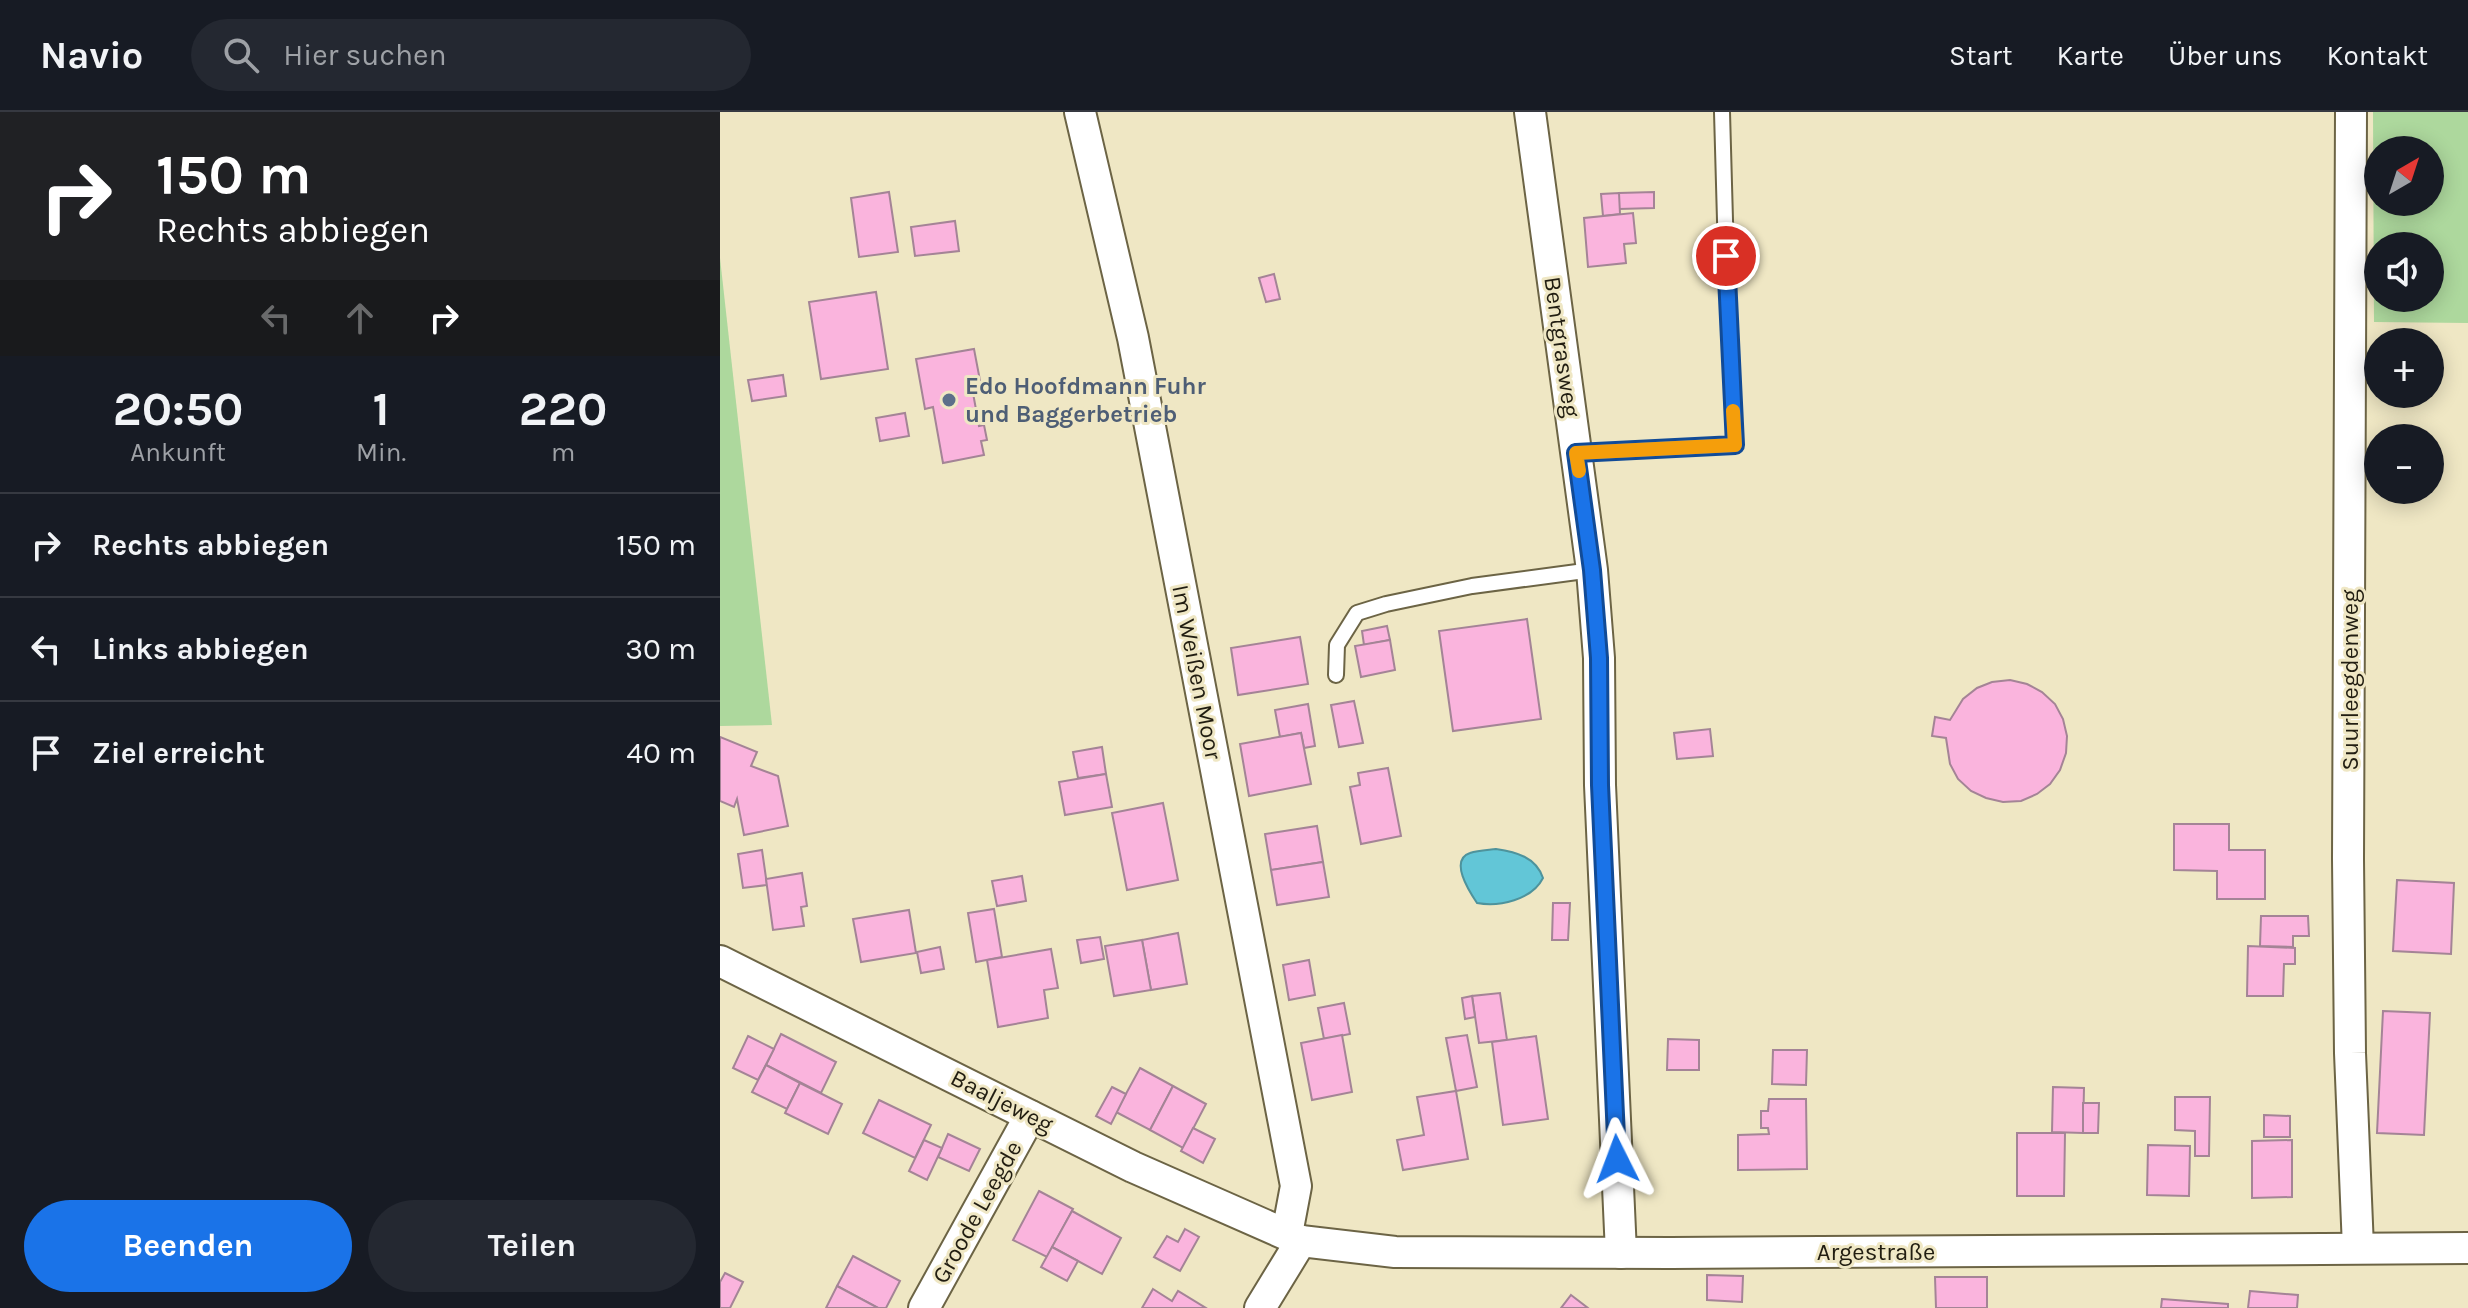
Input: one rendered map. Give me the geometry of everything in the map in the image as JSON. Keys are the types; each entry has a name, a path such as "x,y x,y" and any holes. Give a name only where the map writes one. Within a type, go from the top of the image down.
{"street":[{"name":"Im Weißen Moor","path":"1080,112 1133,338 1296,1186 1294,1238 1260,1308"},
{"name":"Bentgrasweg","path":"1530,112 1592,570 1599,658 1600,785 1621,1253"},
{"name":"Suurleegdenweg","path":"2351,112 2348,874 2350,1053 2358,1248"},
{"name":"Baaljeweg","path":"720,961 1133,1167 1294,1238"},
{"name":"Groode Leegde","path":"924,1308 1030,1116"},
{"name":"Argestraße","path":"1294,1238 1395,1252 2468,1248"}],"lane":[{"path":"1576,453 1735,445 1722,112"},
{"path":"1336,675 1337,645 1357,613 1472,586 1592,570"}],"green space":[{"path":"2373,112 2468,112 2468,323 2374,322 2374,312 2444,312 2444,232 2374,232 2373,216 2444,216 2444,136 2373,136"},
{"path":"720,258 772,725 720,726"}],"water":[{"path":"1496,849 1530,860 1543,878 1523,897 1495,904 1477,903 1463,876 1461,862 1470,853"}],"building":[{"path":"889,192 898,252 859,257 851,198"},
{"path":"1654,192 1654,208 1619,209 1619,193"},
{"path":"1619,193 1620,214 1603,216 1601,194"},
{"path":"1633,213 1636,243 1624,244 1626,263 1588,267 1584,218"},
{"path":"955,221 959,251 915,256 911,227"},
{"path":"1274,274 1280,299 1266,302 1259,278"},
{"path":"876,292 888,369 821,379 809,302"},
{"name":"Edo Hoofdmann Fuhr und Baggerbetrieb","path":"974,349 982,391 973,393 979,426 984,425 987,440 981,441 984,455 943,463 933,407 925,409 916,359"},
{"path":"783,375 786,396 752,401 748,380"},
{"path":"905,413 909,436 880,441 876,418"},
{"path":"1527,619 1541,719 1453,731 1439,631"},
{"path":"1387,626 1390,640 1364,645 1362,631"},
{"path":"1300,637 1308,684 1238,695 1231,648"},
{"path":"1390,640 1395,670 1361,677 1355,646"},
{"path":"2010,680 2042,692 2055,704 2067,736 2066,753 2060,770 2050,784 2021,801 2003,802 1971,791 1958,779 1950,764 1946,738 1932,736 1935,717 1950,720 1963,699 1977,688"},
{"path":"1354,701 1363,743 1339,747 1331,705"},
{"path":"1308,704 1315,746 1304,748 1301,733 1280,737 1275,710"},
{"path":"1710,729 1713,756 1677,759 1674,733"},
{"path":"1301,733 1311,784 1249,796 1240,744"},
{"path":"720,737 757,752 751,766 778,776 788,826 744,835 737,799 734,807 720,801"},
{"path":"1102,747 1106,774 1078,778 1073,752"},
{"path":"1388,768 1401,836 1361,844 1350,787 1360,785 1358,773"},
{"path":"1106,774 1112,807 1065,815 1059,782"},
{"path":"1163,803 1178,880 1127,890 1112,813"},
{"path":"2174,824 2229,824 2229,850 2265,850 2265,899 2217,899 2217,871 2174,870"},
{"path":"1317,826 1323,862 1271,870 1265,834"},
{"path":"762,850 767,885 743,888 738,854"},
{"path":"1323,862 1329,897 1277,905 1271,870"},
{"path":"802,873 807,906 801,907 804,926 773,930 766,879"},
{"path":"1022,876 1026,901 997,906 992,881"},
{"path":"2397,880 2454,883 2451,954 2393,951"},
{"path":"1553,903 1570,903 1568,940 1552,940"},
{"path":"994,909 1002,957 976,962 968,913"},
{"path":"909,910 916,953 861,962 853,919"},
{"path":"2261,916 2308,916 2309,936 2293,936 2293,947 2260,946"},
{"path":"1178,933 1187,984 1151,990 1142,940"},
{"path":"1100,937 1104,959 1081,963 1077,940"},
{"path":"1142,940 1151,990 1114,996 1105,946"},
{"path":"2248,946 2295,948 2295,964 2284,964 2283,996 2247,996"},
{"path":"940,947 944,969 921,973 917,952"},
{"path":"1051,949 1058,988 1044,990 1048,1018 998,1027 987,960"},
{"path":"1309,960 1315,995 1289,1000 1283,965"},
{"path":"1500,993 1507,1040 1479,1043 1472,996"},
{"path":"1472,996 1475,1017 1465,1019 1462,998"},
{"path":"1344,1003 1350,1034 1324,1039 1318,1008"},
{"path":"2383,1011 2430,1013 2424,1135 2377,1133"},
{"path":"781,1034 836,1062 821,1093 766,1065"},
{"path":"1342,1035 1352,1092 1312,1100 1301,1043"},
{"path":"1467,1035 1477,1087 1456,1091 1446,1038"},
{"path":"748,1036 774,1049 758,1080 733,1068"},
{"path":"1536,1036 1548,1119 1503,1125 1492,1042"},
{"path":"1668,1039 1699,1040 1699,1070 1667,1070"},
{"path":"1773,1050 1807,1050 1806,1085 1772,1084"},
{"path":"766,1065 800,1083 787,1109 752,1092"},
{"path":"1140,1068 1173,1086 1150,1130 1116,1112"},
{"path":"800,1083 842,1104 828,1134 785,1113"},
{"path":"1173,1086 1206,1104 1183,1148 1150,1130"},
{"path":"1112,1087 1126,1094 1111,1124 1096,1116"},
{"path":"2053,1087 2084,1088 2083,1133 2052,1132"},
{"path":"1456,1091 1468,1159 1403,1170 1397,1140 1424,1135 1417,1097"},
{"path":"2175,1097 2210,1097 2209,1156 2195,1156 2195,1131 2175,1130"},
{"path":"1769,1099 1806,1099 1807,1169 1738,1170 1738,1135 1769,1134 1768,1128 1761,1128 1761,1111 1768,1111"},
{"path":"879,1100 931,1125 915,1158 863,1133"},
{"path":"2083,1103 2099,1103 2098,1133 2083,1133"},
{"path":"2264,1115 2290,1116 2290,1137 2264,1137"},
{"path":"1193,1128 1215,1139 1203,1163 1181,1151"},
{"path":"2017,1133 2065,1133 2064,1196 2017,1196"},
{"path":"948,1134 980,1149 969,1171 938,1157"},
{"path":"924,1140 942,1148 927,1180 909,1171"},
{"path":"2292,1140 2292,1197 2252,1198 2252,1141"},
{"path":"2148,1145 2190,1146 2189,1196 2147,1195"},
{"path":"1039,1191 1073,1209 1047,1257 1013,1240"},
{"path":"1072,1211 1121,1238 1102,1274 1052,1247"},
{"path":"1185,1229 1199,1237 1180,1271 1154,1257 1167,1236 1178,1242"},
{"path":"1052,1247 1078,1261 1067,1281 1041,1267"},
{"path":"853,1256 900,1281 886,1308 878,1308 837,1286"},
{"path":"725,1273 743,1282 730,1308 720,1308 720,1282"},
{"path":"1707,1275 1743,1276 1742,1302 1707,1300"},
{"path":"1935,1277 1987,1277 1987,1308 1936,1308"},
{"path":"837,1286 878,1308 826,1308"},
{"path":"1153,1289 1172,1301 1178,1291 1206,1308 1142,1308"},
{"path":"2250,1291 2298,1295 2297,1308 2248,1308"},
{"path":"1571,1295 1588,1308 1561,1308"},
{"path":"2162,1299 2228,1304 2228,1308 2161,1308"}],"slow traffic":[{"path":"1579,471 1576,453 1735,445 1733,411"}],"place":[{"name":"Edo Hoofdmann Fuhr und Baggerbetrieb","path":"949,400"}],"route":[{"path":"1617,1159 1600,785 1599,658 1592,570 1576,453 1735,445 1726,256"}]}
